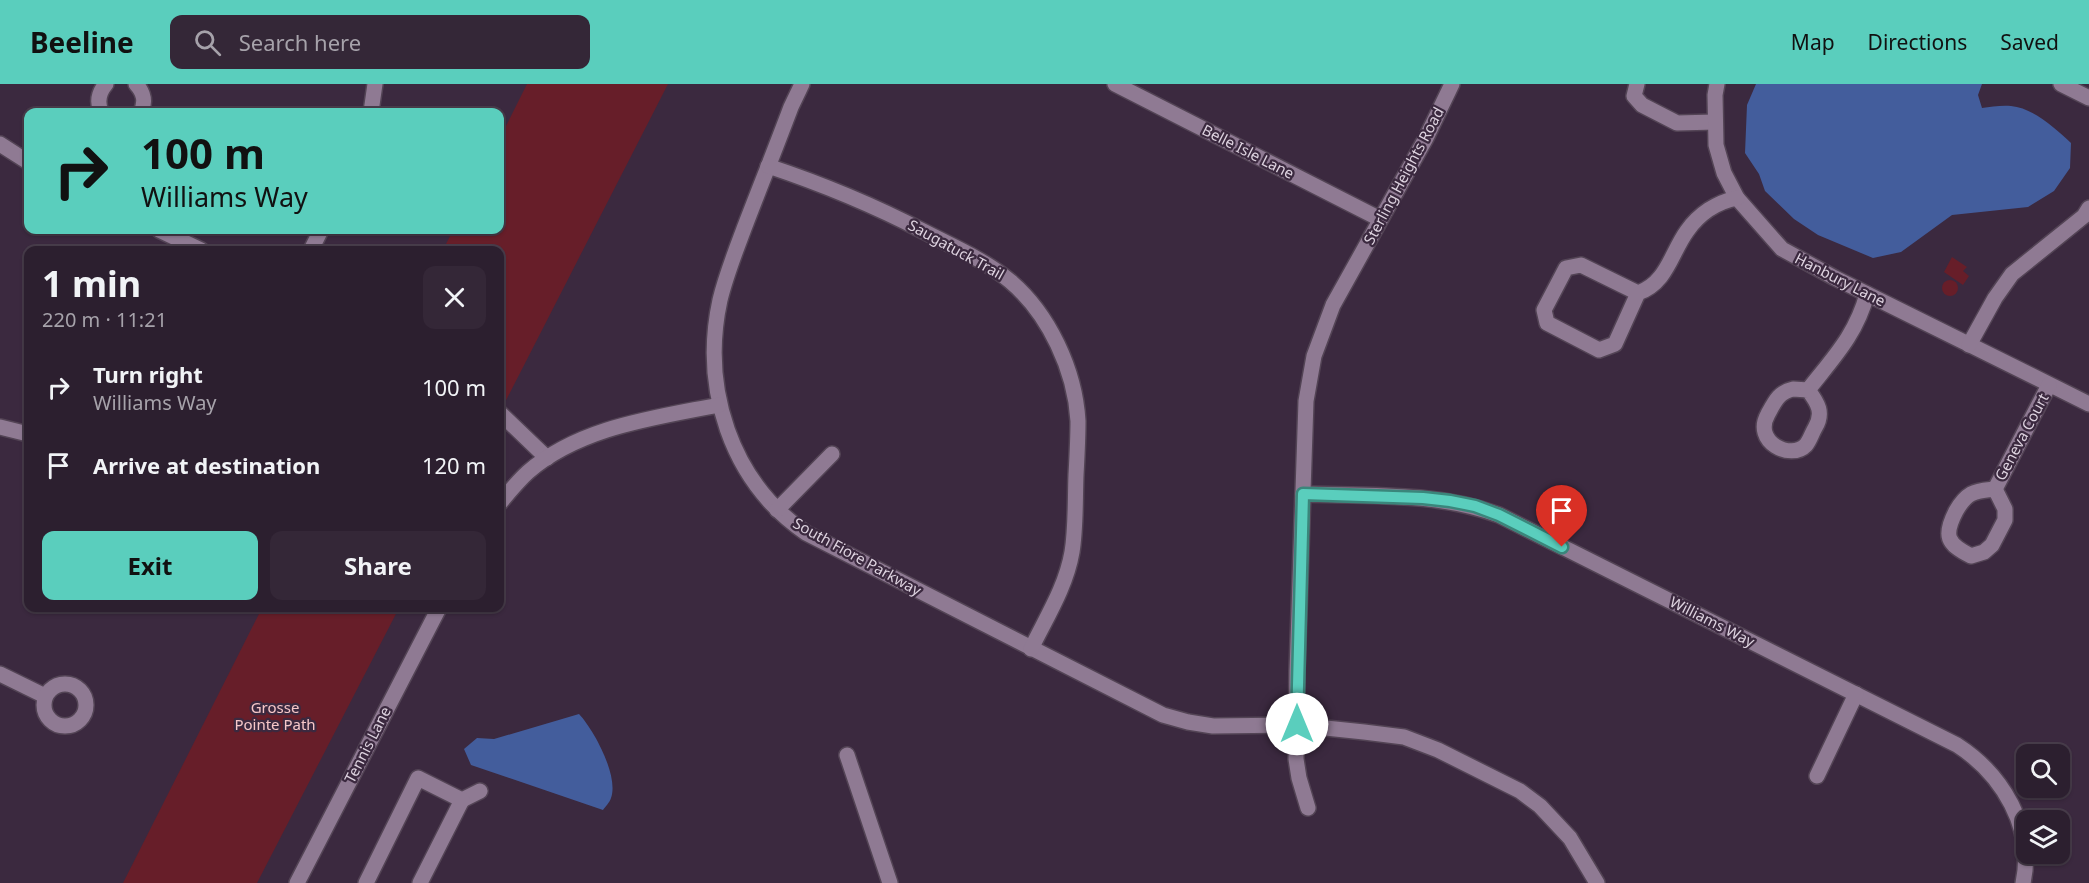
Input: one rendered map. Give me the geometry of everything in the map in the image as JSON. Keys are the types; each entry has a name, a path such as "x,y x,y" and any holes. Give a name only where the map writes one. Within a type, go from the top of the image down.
{"street":[{"path":"100,108 99,96 106,84"},
{"path":"136,84 144,97 142,108"},
{"path":"372,108 375,84"},
{"name":"South Fiore Parkway","path":"802,84 730,266 720,299 715,335 719,405 727,433 738,458 754,484 777,510 806,533 1163,715 1213,726 1297,724"},
{"name":"Belle Isle Lane","path":"1115,84 1380,219"},
{"name":"Sterling Heights Road","path":"1308,808 1296,759 1303,494 1309,378 1314,356 1333,305 1426,138 1452,84"},
{"path":"1637,84 1634,96 1641,105 1677,123 1715,122"},
{"name":"Hanbury Lane","path":"1717,84 1715,95 1716,145 1724,172 1737,198 1782,249 1867,294 2089,404"},
{"path":"2061,84 2089,98"},
{"path":"0,144 24,159"},
{"name":"Saugatuck Trail","path":"768,166 811,180 874,206 996,270 1028,299 1056,342 1073,390 1077,419 1078,452 1072,553 1058,595 1031,649"},
{"path":"1638,292 1616,344 1599,350 1547,323 1544,310 1566,268 1581,265 1638,292 1647,290 1671,264 1687,232 1703,215 1723,201 1737,198"},
{"path":"1969,345 1995,298 2013,274 2087,216"},
{"path":"167,234 193,246"},
{"path":"1808,390 1844,346 1863,309 1867,294"},
{"name":"Geneva Court","path":"1995,489 2049,385"},
{"path":"504,499 529,472 547,458 580,440 604,430 719,405"},
{"path":"504,417 547,458"},
{"path":"0,427 24,433"},
{"path":"777,510 832,454"},
{"name":"Geneva Court","path":"1995,489 2005,509 2005,520 1992,545 1984,552 1971,556 1956,548 1949,540 1950,522 1962,501 1971,494 1995,489"},
{"name":"Williams Way","path":"1303,494 1423,498 1450,501 1499,515 1958,745 1971,754 1992,775 2015,811 2023,838 2025,874 2023,883"},
{"name":"Tennis Lane","path":"297,883 437,612"},
{"path":"0,674 45,696"},
{"path":"1817,776 1856,694"},
{"path":"1297,724 1404,737 1438,750 1520,791 1540,806 1570,838 1597,883"},
{"path":"847,755 890,883"},
{"path":"366,883 418,778 462,800"},
{"path":"420,883 462,800 480,791"}],"green space":[{"path":"527,84 668,84 504,404 504,246 445,246 451,234 504,234 504,130"},
{"path":"1952,257 1967,267 1963,271 1969,276 1963,285 1944,272"},
{"path":"1947,280 1953,280 1958,288 1956,294 1947,296 1942,291 1942,285"},
{"name":"Grosse Pointe Path","path":"260,612 397,612 257,883 123,883"}],"water":[{"path":"1756,84 1982,84 1978,95 1982,108 2007,106 2027,111 2051,125 2071,143 2070,168 2054,191 2028,207 1952,215 1901,252 1873,258 1818,235 1794,219 1765,191 1759,174 1745,153 1747,105"},
{"path":"579,714 604,754 611,778 613,789 611,798 603,810 471,765 464,749 477,738 494,739"}],"route":[{"path":"1297,724 1303,494 1423,498 1475,506 1499,515 1562,547"}]}
